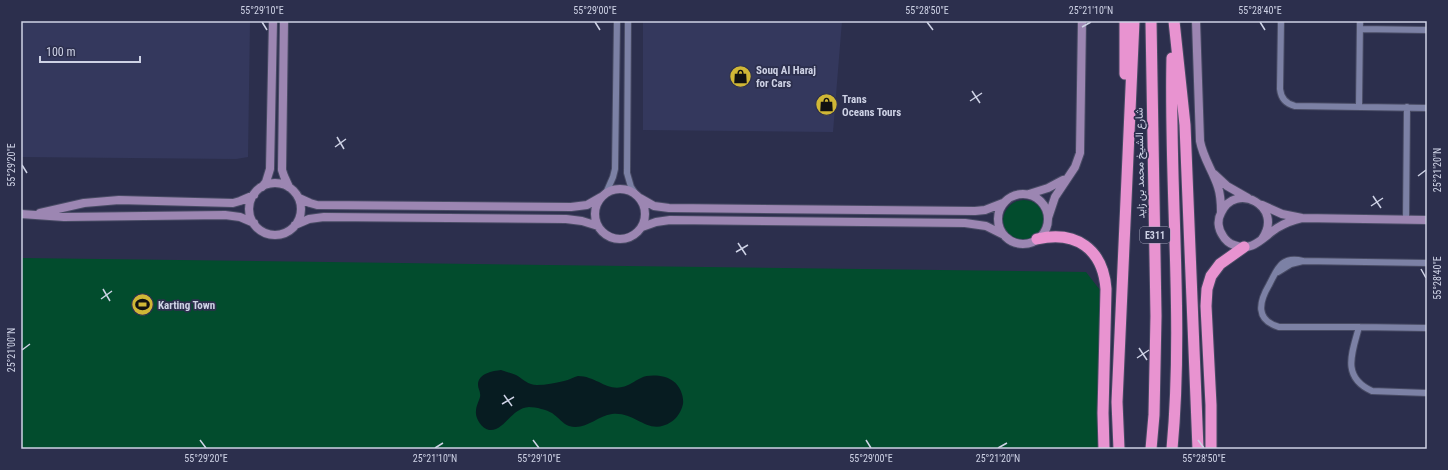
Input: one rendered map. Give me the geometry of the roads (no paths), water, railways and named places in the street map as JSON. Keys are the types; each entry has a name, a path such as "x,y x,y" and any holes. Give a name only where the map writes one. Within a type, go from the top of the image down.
{"highway":[{"path":"1125,21 1125,84 1131,109"},
{"path":"1119,449 1117,402 1134,21"},
{"name":"شارع الشيخ محمد بن زايد","path":"1150,21 1156,309 1154,400 1151,449"},
{"path":"1174,21 1185,125 1198,449"},
{"name":"E311","path":"1172,449 1176,386 1172,121 1174,21"},
{"path":"1037,239 1049,236 1062,236 1085,246 1094,254 1101,265 1105,277 1103,413 1104,449"},
{"path":"1211,449 1211,405 1206,306 1208,289 1211,276 1220,264 1244,248"}],"street":[{"path":"25,214 101,201 119,200 233,203 240,202 254,195 266,182 270,169 273,21"},
{"path":"284,21 282,164 284,176 289,187 299,198 316,205 571,207 587,205 613,189 621,188 628,190 647,203 661,208 975,211 1003,203 1014,195 1022,193 1036,197 1042,202 1048,218"},
{"path":"617,21 615,169 610,185 595,208 598,226 602,232 616,239 631,237 637,233 642,227 646,212 644,205 631,187 627,173 628,21"},
{"path":"642,227 656,222 670,220 965,223 986,226 1021,244 1037,239 1045,230 1055,197 1075,167 1080,153 1082,21"},
{"path":"1196,21 1200,141 1204,157 1212,172 1219,192 1221,212 1219,224 1223,236 1232,245 1244,248 1254,245 1282,225 1302,218"},
{"path":"1281,21 1280,93 1284,100 1296,106 1427,108"},
{"path":"1359,107 1360,21"},
{"path":"1360,29 1427,30"},
{"path":"1406,220 1407,107"},
{"path":"1212,172 1227,186 1261,205 1282,214 1302,218 1427,220"},
{"path":"1029,194 1048,188 1066,179"},
{"path":"262,187 273,184 289,187"},
{"path":"254,195 251,202 250,217 254,223 270,235 284,233 295,225 316,218 332,217 566,219 582,221 598,226"},
{"path":"295,225 301,209 299,198"},
{"path":"1221,212 1229,202 1235,199 1248,198"},
{"path":"1003,203 998,216 998,223 1004,236"},
{"path":"1261,205 1268,216 1268,228 1262,239"},
{"path":"25,214 76,217 232,216 254,223"},
{"path":"1427,263 1303,261 1286,266 1273,278 1262,297 1261,308 1265,318 1273,326 1279,327 1427,328"},
{"path":"1359,327 1350,361 1352,373 1358,383 1364,388 1372,391 1427,393"}],"place":[{"name":"Souq Al Haraj for Cars","path":"741,76"},
{"name":"Trans Oceans Tours","path":"827,105"},
{"name":"Karting Town","path":"143,305"}]}
